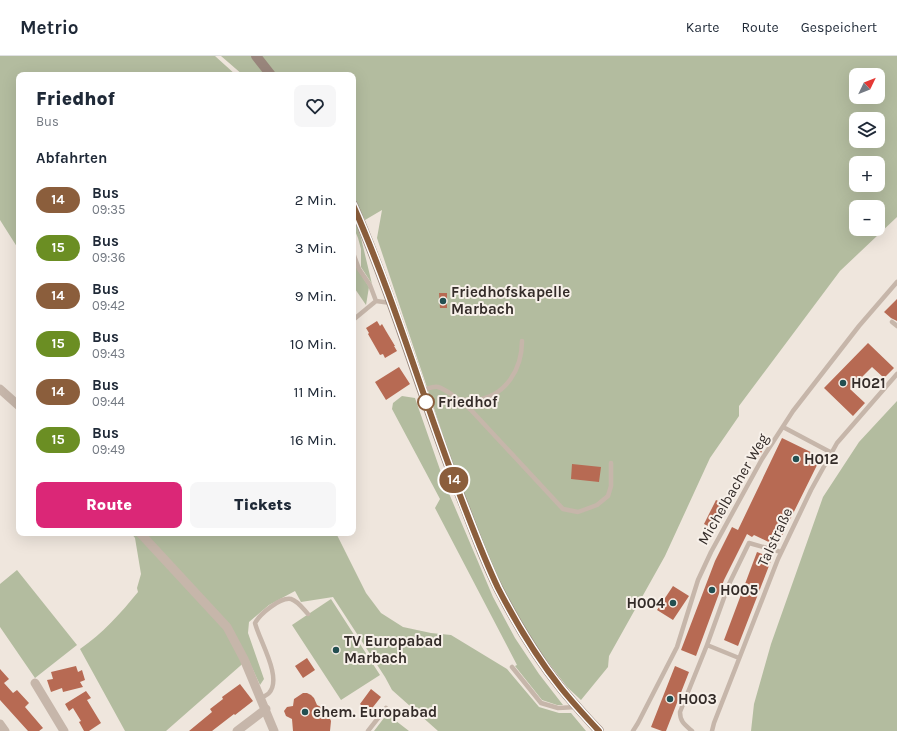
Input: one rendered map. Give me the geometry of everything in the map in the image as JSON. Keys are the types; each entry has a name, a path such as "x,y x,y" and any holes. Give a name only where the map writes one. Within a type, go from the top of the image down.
{"main road":[{"path":"256,56 269,72"},
{"path":"356,212 393,304 455,482 487,564 499,589 532,647 560,686 599,731"}],"street":[{"path":"0,389 16,403"},
{"path":"143,536 227,627 244,659 274,731"},
{"path":"35,683 64,731"},
{"path":"237,731 266,709"},
{"path":"0,724 5,731"}],"lane":[{"path":"356,261 359,269 370,285 376,301"},
{"name":"Michelbacher Weg","path":"632,731 638,723 677,648 696,588 711,552 762,459 793,412 859,326 897,282"},
{"path":"356,318 376,301 393,304"},
{"path":"892,322 897,326"},
{"path":"457,399 476,400 487,397 500,390 509,382 517,369 522,341"},
{"name":"Talstraße","path":"712,731 781,552 811,490 837,444 897,374"},
{"path":"422,390 430,387 438,387 471,410 563,509 578,512 597,505 608,496 611,486 611,462"},
{"path":"783,427 832,453"},
{"path":"692,731 683,724 680,719 680,712 707,645 729,584 749,543 781,552"},
{"path":"261,698 269,693 274,682 272,668 255,623 258,617 286,599 295,601 308,614"},
{"path":"707,645 739,658"},
{"path":"512,667 541,703 558,708 577,707"},
{"path":"368,731 386,708"}],"green space":[{"path":"0,56 215,56 233,72 16,72 16,245 0,220"},
{"path":"221,56 897,56 897,217 885,228 885,200 849,200 849,236 877,236 840,271 739,406 739,416 710,458 665,556 609,656 608,667 581,700 567,687 537,648 515,615 469,513 377,238 382,210 365,220 356,203 356,72 240,72"},
{"path":"356,223 372,284 361,267 361,249 356,233"},
{"path":"356,267 369,287 366,305 356,290"},
{"path":"402,396 415,398 445,484 493,597 515,638 539,674 563,705 557,705 542,700 515,666 517,665 435,508 440,499 392,409 393,403"},
{"path":"897,401 897,731 751,731 754,704 771,644 823,497 859,442"},
{"path":"133,536 338,536 366,593 381,613 403,627 431,633 451,635 507,669 539,707 559,713 571,713 586,731 438,731 392,690 333,597 301,602 295,591 269,605 249,622 248,633 264,679 260,685 248,659 166,731 125,731 80,649 111,623 138,592 137,588 141,574"},
{"path":"17,570 77,645 35,678 0,627 0,584"},
{"name":"TV Europabad Marbach","path":"331,599 380,675 341,700 292,625"},
{"path":"387,714 409,731 374,731"}],"building":[{"name":"Friedhofskapelle Marbach","path":"439,293 447,293 447,308 440,308"},
{"path":"897,299 897,321 884,312"},
{"path":"377,321 380,326 382,324 397,351 385,358 383,354 380,355 366,328"},
{"name":"H021","path":"868,343 894,368 884,378 872,367 850,389 865,403 853,416 824,388"},
{"path":"399,367 410,384 386,400 375,382"},
{"path":"782,438 821,457 777,546 754,535 752,537 747,534 724,580 696,656 681,650 715,561 732,527 738,530"},
{"path":"753,446 762,451 759,457 750,452"},
{"path":"572,464 601,467 599,482 571,479"},
{"path":"716,500 727,505 716,530 704,524"},
{"path":"757,552 772,558 738,646 724,640"},
{"name":"H004","path":"673,586 689,596 673,620 657,610"},
{"path":"307,658 315,670 303,678 295,666"},
{"path":"76,666 78,672 82,670 85,680 80,682 83,687 63,692 62,688 51,692 47,680 53,679 51,672"},
{"name":"H003","path":"675,666 689,672 666,731 662,731 651,727"},
{"path":"0,669 9,679 4,683 13,693 17,690 29,703 25,707 43,728 39,731 28,731 0,700"},
{"path":"240,684 253,701 212,731 189,731 212,712 210,709 223,699 222,697"},
{"path":"371,689 381,697 369,712 360,704"},
{"path":"86,691 91,698 87,700 101,723 89,731 84,731 79,722 81,721 73,708 69,711 65,704"},
{"name":"ehem. Europabad","path":"303,693 311,695 317,705 327,712 331,721 330,731 293,731 292,719 286,716 284,711 287,707 293,706 294,699"}],"bus line":[{"name":"14","path":"356,212 393,304 455,482 487,564 499,589 532,647 560,686 599,731"}],"place":[{"name":"Friedhofskapelle Marbach","path":"443,301"},
{"name":"H021","path":"843,383"},
{"name":"Friedhof","path":"426,402"},
{"name":"H012","path":"796,459"},
{"name":"H005","path":"712,590"},
{"name":"H004","path":"673,603"},
{"name":"TV Europabad Marbach","path":"336,650"},
{"name":"H003","path":"670,699"},
{"name":"ehem. Europabad","path":"305,712"}]}
